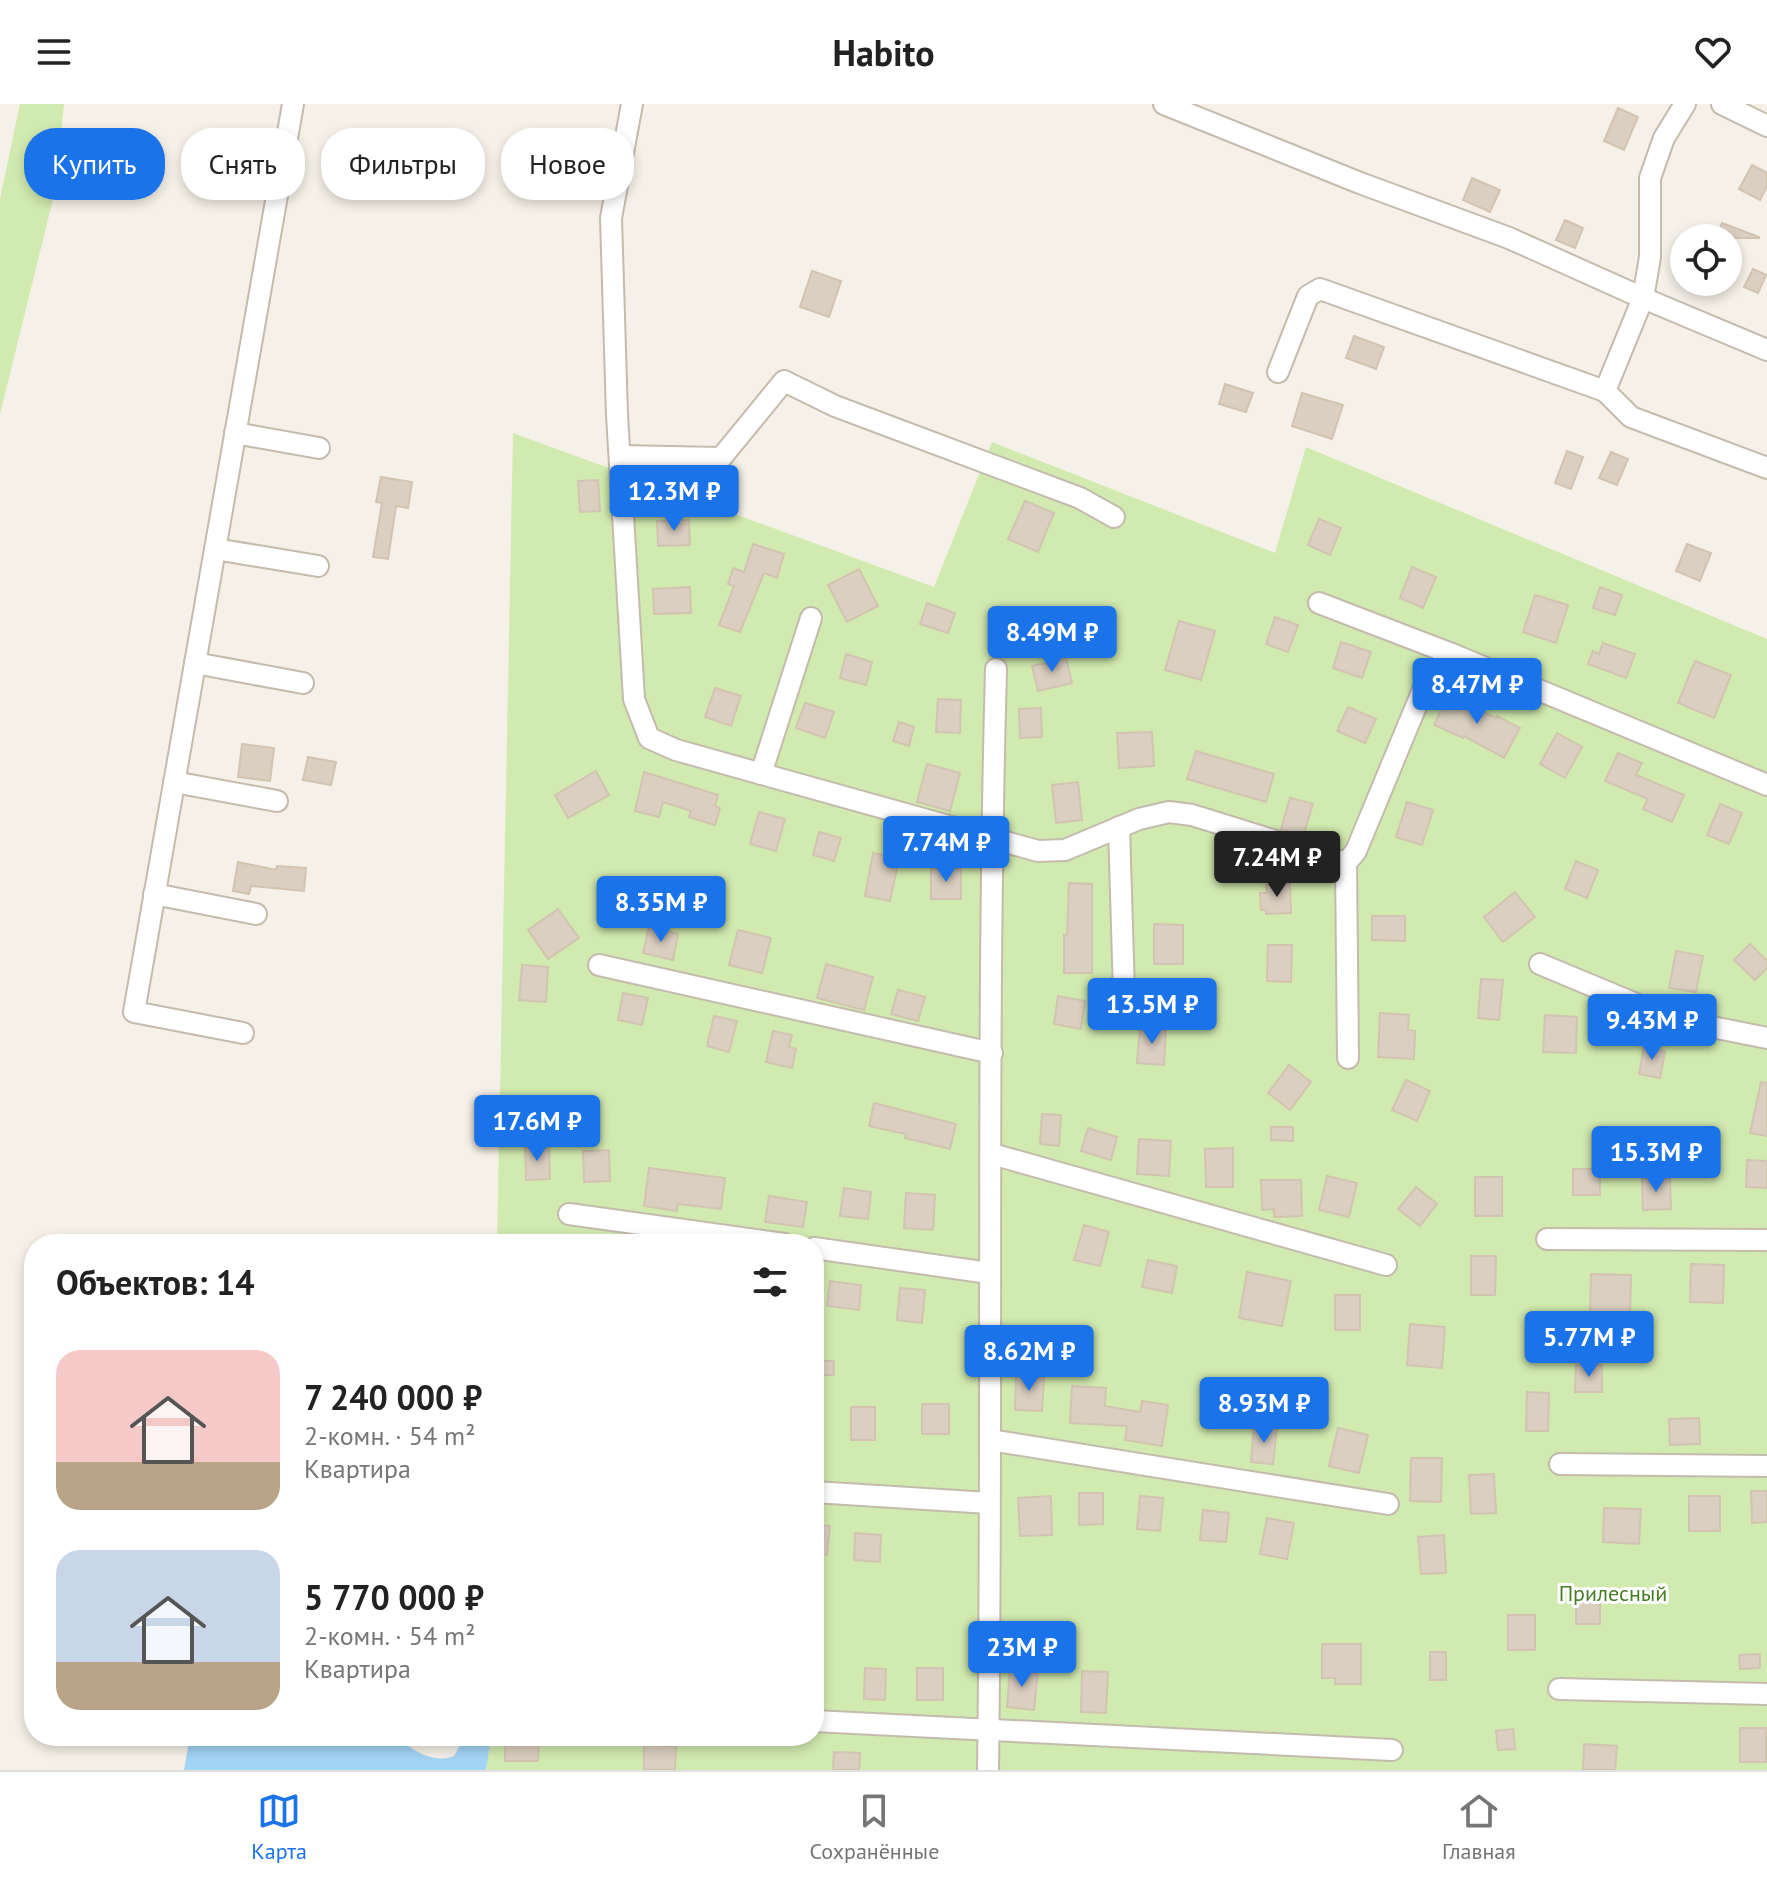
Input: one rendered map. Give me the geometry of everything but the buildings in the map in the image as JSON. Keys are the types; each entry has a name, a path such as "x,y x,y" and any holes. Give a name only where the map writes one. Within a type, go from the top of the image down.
{"street":[{"path":"243,1033 134,1012 293,104"},
{"path":"632,104 611,218 634,699 649,738 676,750 1038,851 1065,850 1119,827 1169,812 1192,815 1346,863"},
{"path":"1164,104 1360,183 1509,238 1767,350"},
{"path":"1605,391 1643,298 1650,257 1650,178 1664,138 1685,104"},
{"path":"1722,104 1767,126"},
{"path":"1278,372 1308,296 1320,289 1605,391 1631,417 1767,468"},
{"path":"620,456 721,458 784,381 835,406 1080,498 1114,517"},
{"path":"235,433 319,448"},
{"path":"215,549 318,566"},
{"path":"1319,603 1452,654 1767,785"},
{"path":"761,774 811,618"},
{"path":"1348,1058 1346,863 1356,851 1429,675 1452,654"},
{"path":"195,663 303,683"},
{"path":"988,1770 991,840 996,669"},
{"path":"174,782 277,801"},
{"path":"1119,827 1124,994"},
{"path":"154,894 256,914"},
{"path":"1540,964 1672,1019 1767,1038"},
{"path":"599,965 992,1053"},
{"path":"992,1154 1386,1265"},
{"path":"569,1214 712,1234"},
{"path":"1547,1239 1767,1240"},
{"path":"824,1249 989,1273"},
{"path":"990,1440 1388,1504"},
{"path":"1560,1464 1767,1466"},
{"path":"824,1493 989,1503"},
{"path":"1559,1689 1767,1694"},
{"path":"824,1721 1392,1750"}],"green space":[{"path":"20,104 64,104 62,128 24,128 24,200 53,200 0,414 0,199"},
{"name":"Прилесный","path":"513,433 934,587 992,442 1275,553 1306,447 1767,639 1767,1770 487,1770 487,1746 824,1746 824,1234 497,1234"}],"water":[{"path":"188,1746 408,1746 430,1757 446,1758 454,1756 460,1746 490,1746 486,1770 184,1770"}]}
